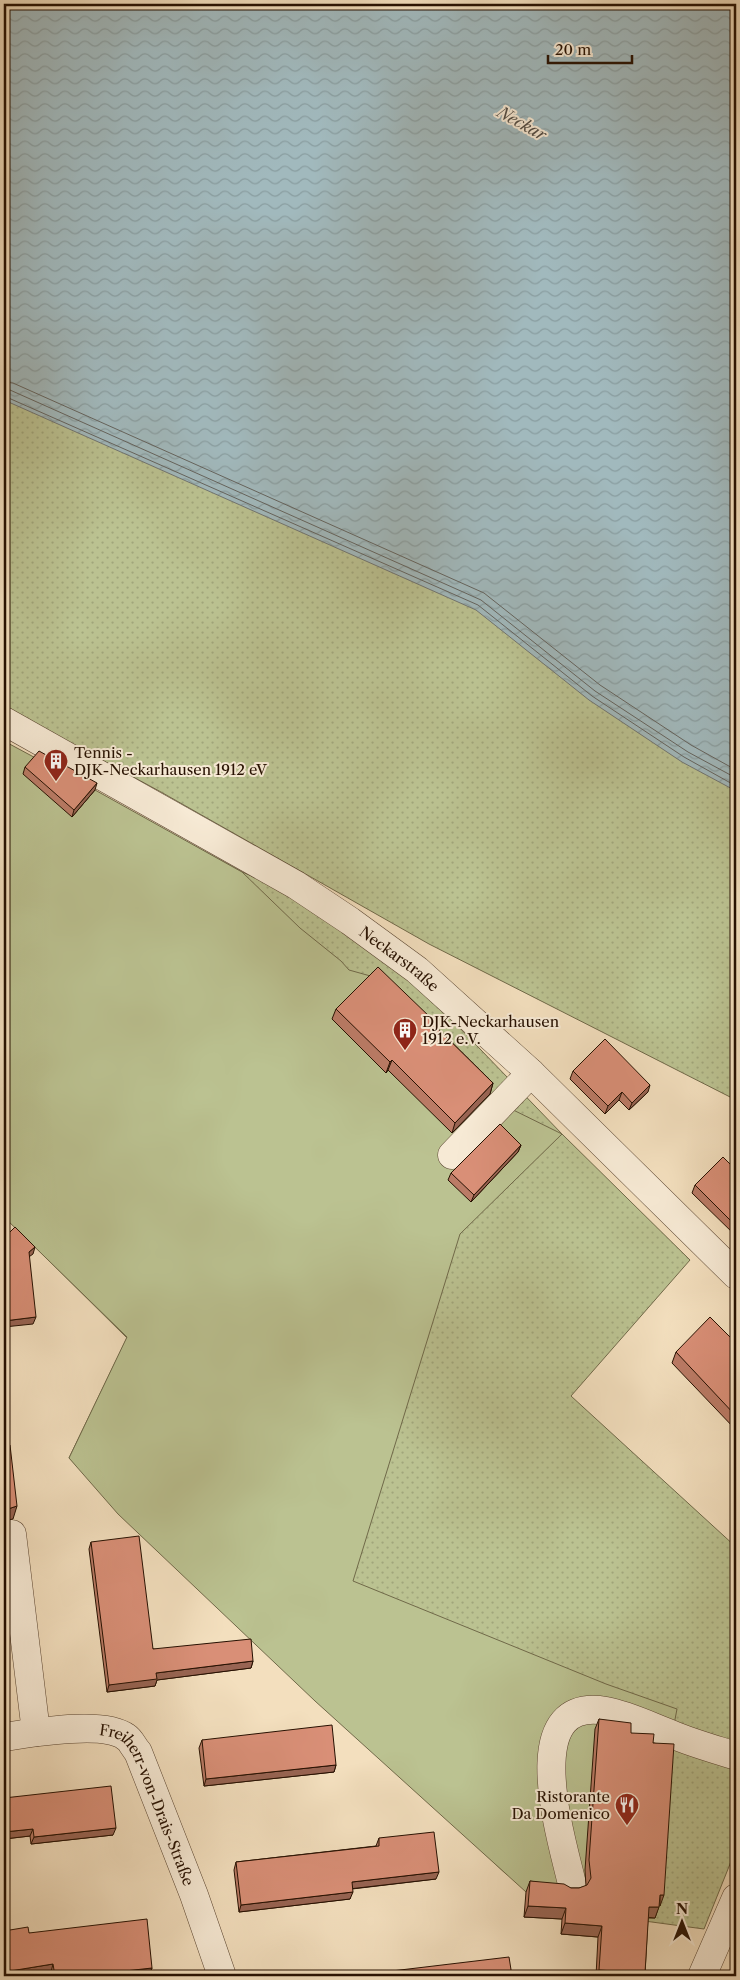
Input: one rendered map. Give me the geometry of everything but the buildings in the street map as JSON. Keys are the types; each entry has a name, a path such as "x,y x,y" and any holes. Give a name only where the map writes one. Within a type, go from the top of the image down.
{"street":[{"name":"Neckarstraße","path":"4,721 180,818 296,885 417,970 532,1073 736,1275"},
{"path":"452,1155 532,1073"},
{"path":"12,1534 36,1732"},
{"path":"572,1884 553,1795 550,1765 554,1741 564,1719 580,1711 606,1711 736,1756"},
{"name":"Freiherr-von-Drais-Straße","path":"4,1737 36,1732 96,1728 112,1730 127,1737 138,1752 194,1895 222,1976"},
{"path":"702,1976 736,1898"}],"green space":[{"path":"4,4 736,211 736,1100 429,944 161,792 4,707"},
{"path":"4,741 242,872 300,928 341,961 349,970 374,977 499,1103 562,1134 460,1234 353,1581 606,1684 677,1709 672,1735 660,1906 526,1892 315,1701 118,1514 69,1458 127,1337 4,1217"},
{"path":"4,742 242,872 301,896 400,966 562,1134 690,1260 571,1396 736,1547 736,1849 704,1929 592,1914 506,1874 69,1458 127,1338 4,1216"}],"water":[{"name":"Neckar","path":"4,4 736,4 736,791 682,762 589,700 476,610 4,400"}],"place":[{"name":"Tennis - DJK-Neckarhausen 1912 eV","path":"56,782"},
{"name":"DJK-Neckarhausen 1912 e.V.","path":"405,1051"},
{"name":"Ristorante Da Domenico","path":"627,1826"}]}
